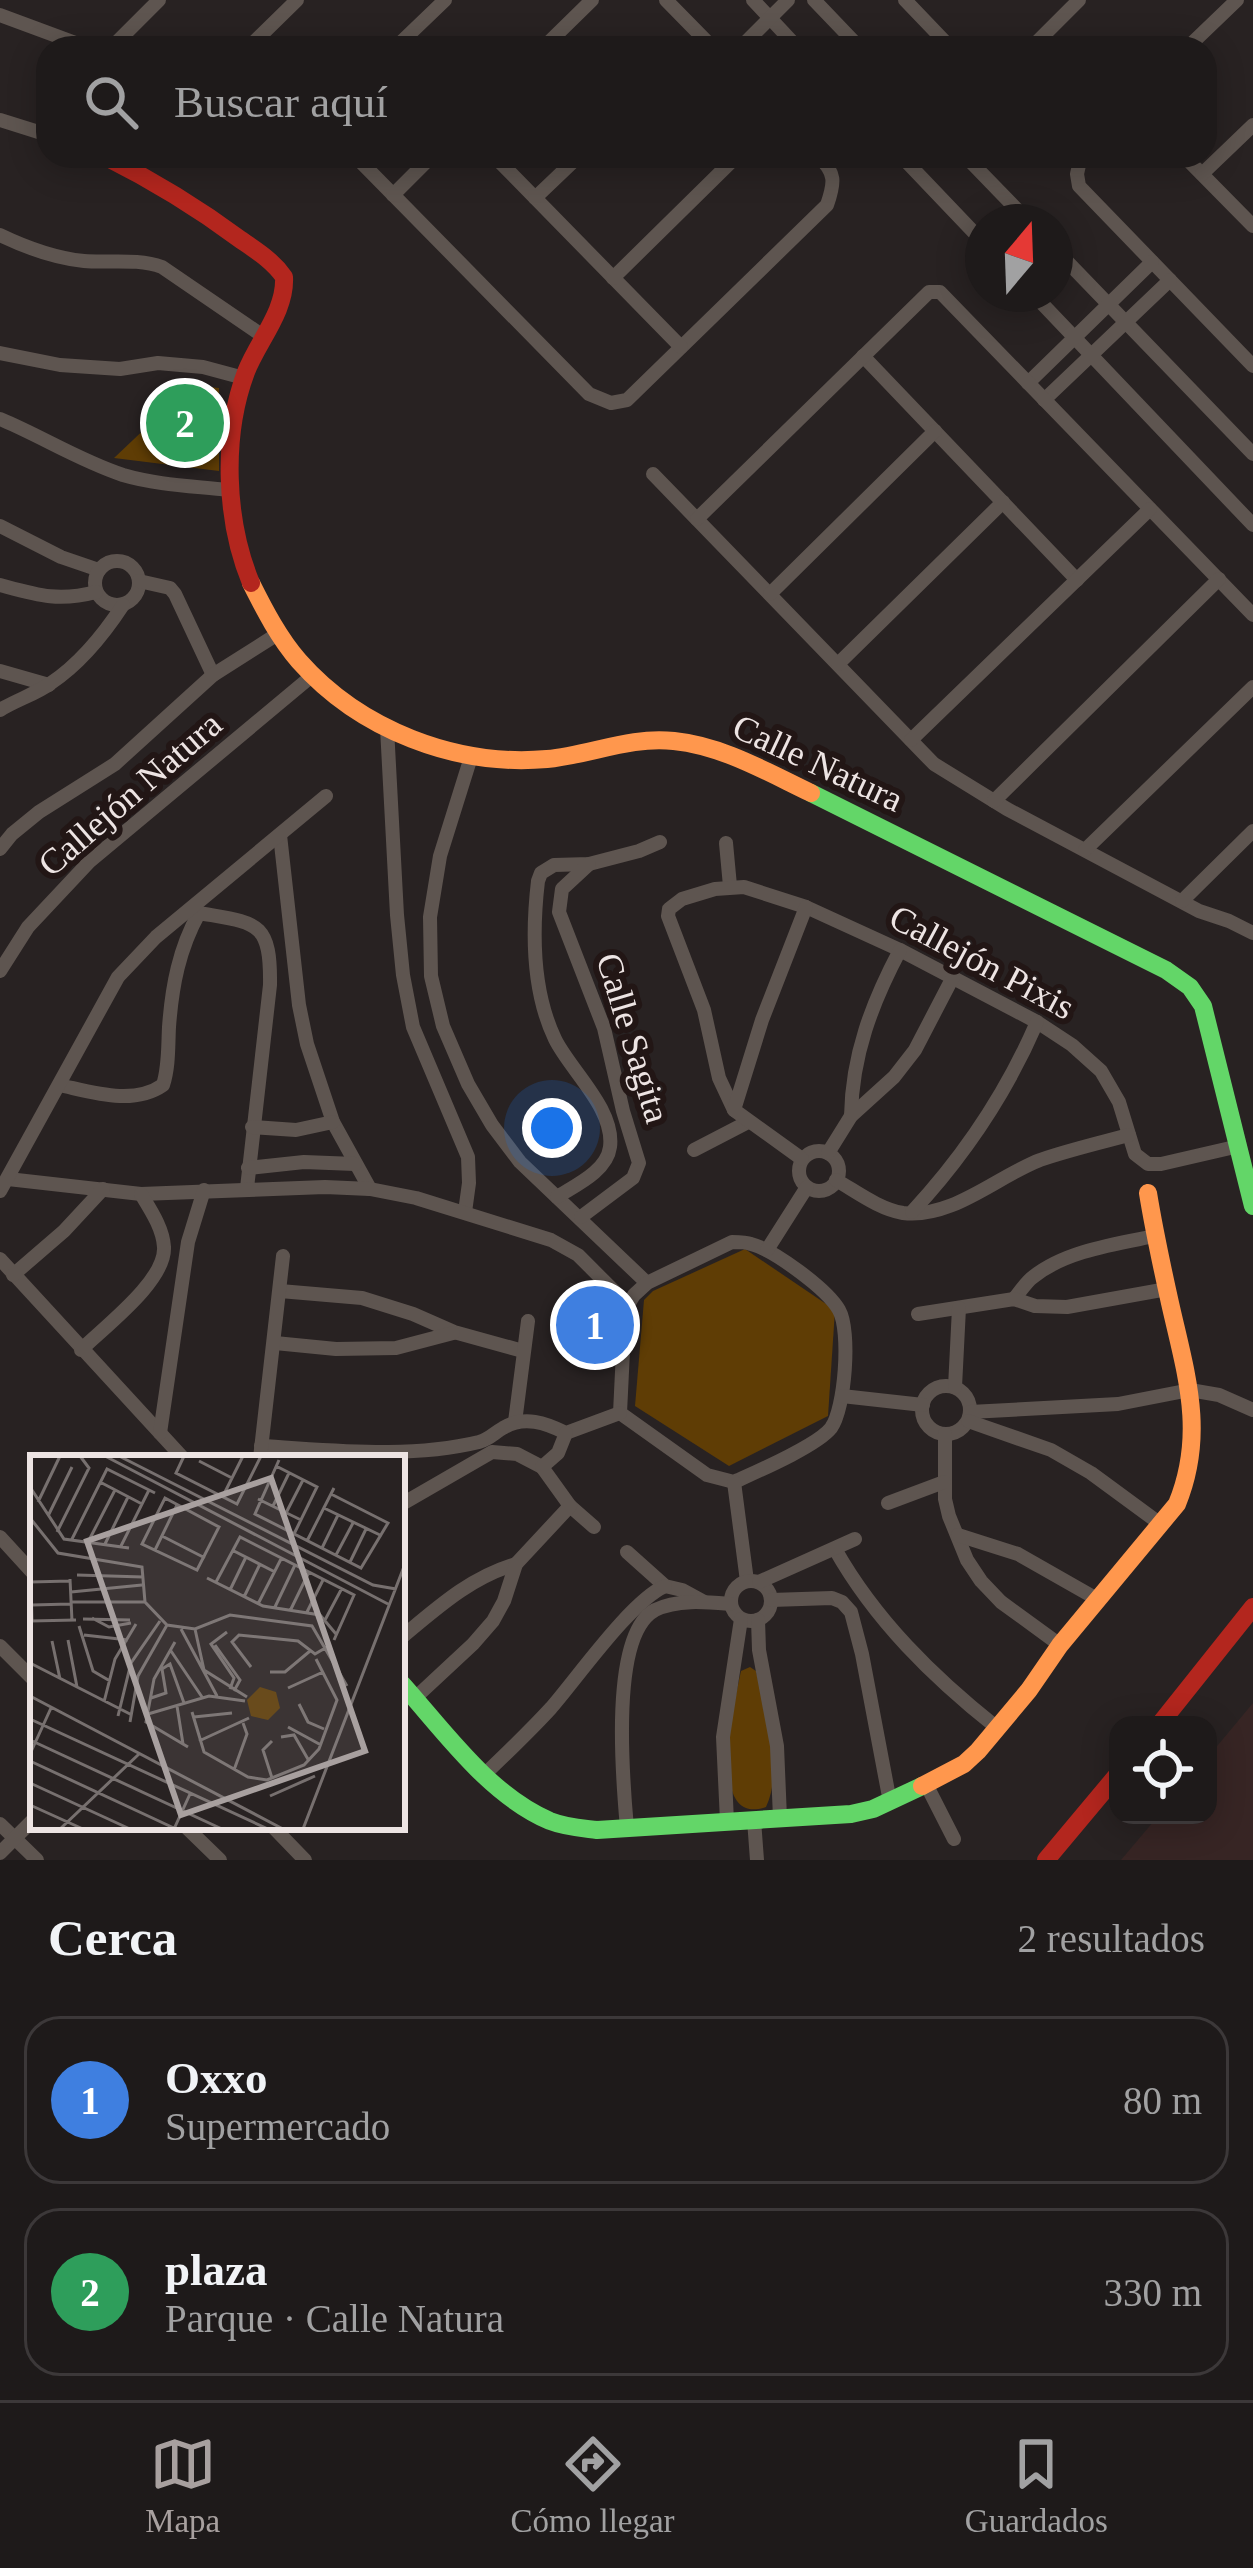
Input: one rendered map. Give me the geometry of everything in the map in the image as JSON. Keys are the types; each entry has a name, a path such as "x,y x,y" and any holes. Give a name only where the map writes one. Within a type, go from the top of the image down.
{"street":[{"path":"11,0 0,13 58,36"},
{"path":"123,36 159,0"},
{"path":"260,36 297,0"},
{"path":"408,36 445,0"},
{"path":"555,36 592,0"},
{"path":"667,0 696,36"},
{"path":"753,0 783,36"},
{"path":"752,36 788,0"},
{"path":"904,0 940,36"},
{"path":"919,14 933,0"},
{"path":"1043,36 1079,0"},
{"path":"1200,36 1238,0"},
{"path":"818,2 849,36"},
{"path":"0,120 36,131"},
{"path":"1217,160 1253,125"},
{"name":"Calle Natura","path":"129,168 207,214 271,262 286,284 244,378 228,490 238,544 254,592 276,634 313,675 387,728 471,757 565,756 650,740 714,749 1145,960 1190,987 1203,1006 1253,1206"},
{"path":"367,168 589,394 611,403 627,400 827,205 833,187 830,168"},
{"path":"393,195 420,168"},
{"path":"506,168 681,347"},
{"path":"536,198 567,168"},
{"path":"613,278 725,168"},
{"path":"913,168 965,223"},
{"path":"977,168 1012,204"},
{"path":"1078,168 1079,186 1253,366"},
{"path":"1196,168 1253,226"},
{"path":"1202,174 1208,168"},
{"path":"0,235 30,250 76,260 149,262 162,267 262,336"},
{"path":"1028,383 1153,262"},
{"path":"1073,267 1253,454"},
{"path":"1044,400 1170,280"},
{"path":"697,519 935,291 1253,615"},
{"path":"1050,312 1253,525"},
{"path":"0,353 80,367 120,369 158,363 203,367 244,378"},
{"path":"863,356 1077,580"},
{"path":"0,418 124,475 228,490"},
{"path":"770,594 935,431"},
{"path":"653,474 934,764 1181,901 1253,933"},
{"path":"838,664 1003,502"},
{"path":"911,740 1150,509"},
{"path":"0,526 99,570"},
{"path":"0,710 49,685 93,646 135,596 140,581 133,567 111,561 99,570 96,592 107,603 123,605"},
{"path":"994,801 1219,580"},
{"path":"140,581 170,588 175,594 213,675"},
{"path":"0,585 46,598 69,599 96,592"},
{"name":"Callejón Natura","path":"0,849 39,812 115,764 213,675 276,634"},
{"path":"0,671 49,685"},
{"name":"Callejón Natura","path":"0,971 28,927 89,862 313,675"},
{"path":"1085,850 1253,687"},
{"path":"387,728 404,975 413,1028 468,1157 465,1212"},
{"path":"471,757 440,856 430,917 431,976 443,1026 491,1125 520,1162 647,1283"},
{"path":"326,796 194,911 156,937 118,977 4,1185 141,1194 247,1188 370,1189 416,1198 551,1240 578,1255 628,1305"},
{"path":"1181,901 1253,830"},
{"path":"280,835 298,1005 316,1076 333,1122 370,1189"},
{"path":"557,1197 606,1160 610,1138 604,1116 556,1042 545,1014 536,955 536,894 541,873 554,866 590,864 660,842"},
{"path":"726,843 730,886 682,899 669,909 668,916 704,1010 719,1078 734,1110 802,1159"},
{"path":"536,919 559,912 562,890 590,864"},
{"name":"Callejón Pixis","path":"730,886 806,907 900,950 1072,1045 1101,1071 1119,1102 1140,1170"},
{"path":"734,1110 762,1019 806,907"},
{"path":"59,1084 134,1096 163,1085 171,1002 194,911"},
{"path":"194,911 249,923 267,943 270,985 247,1188"},
{"name":"Calle Sagita","path":"559,912 604,1028 623,1111 638,1152 638,1172 580,1216"},
{"path":"851,1116 854,1072 867,1021 900,950"},
{"path":"828,1153 851,1116 894,1077 915,1050 953,977"},
{"path":"911,1213 987,1120 1037,1022"},
{"path":"604,1116 623,1111"},
{"path":"252,1126 296,1130 333,1122"},
{"path":"694,1150 748,1122"},
{"path":"836,1180 881,1206 911,1213 946,1207 1040,1160 1129,1136"},
{"path":"570,1506 516,1564 504,1601 473,1644 408,1691 507,1795 549,1821 597,1830 851,1814 881,1805 964,1764 1029,1690 1186,1488 1194,1435 1190,1390 1140,1170 1148,1164 1239,1147"},
{"path":"814,1151 828,1153 837,1162 836,1180 824,1190 807,1187 799,1174 802,1159 814,1151"},
{"path":"248,1168 304,1162 355,1164"},
{"path":"767,1250 807,1187"},
{"path":"13,1275 103,1189"},
{"path":"160,1433 188,1242 204,1190"},
{"path":"81,1350 136,1297 162,1262 159,1228 141,1194"},
{"path":"1014,1299 1031,1278 1057,1263 1155,1236"},
{"path":"733,1242 767,1250 816,1286 840,1311 845,1325 837,1418 825,1435 734,1482 707,1475 620,1413 624,1330 634,1295 647,1283 733,1242"},
{"path":"283,1256 261,1452 490,1446 542,1467 570,1506 594,1527"},
{"path":"0,1259 180,1455"},
{"path":"918,1314 1014,1299 1035,1306 1067,1307 1167,1289"},
{"path":"280,1291 362,1298 523,1352"},
{"path":"955,1388 959,1308"},
{"path":"405,1502 490,1446 515,1422 528,1321"},
{"path":"275,1343 396,1348 454,1332"},
{"path":"944,1386 955,1388 967,1397 969,1416 962,1428 945,1434 935,1431 923,1415 927,1396 944,1386"},
{"path":"969,1416 1118,1404 1190,1390 1219,1395 1253,1410"},
{"path":"842,1396 923,1405"},
{"path":"515,1422 542,1424 566,1433 620,1413"},
{"path":"969,1416 1091,1472 1159,1523"},
{"path":"542,1467 558,1453 566,1433"},
{"path":"945,1434 949,1516 967,1560 991,1591 1060,1645"},
{"path":"734,1482 753,1582 771,1600 768,1612 758,1620 741,1619"},
{"path":"888,1503 944,1482"},
{"path":"958,1535 1018,1554 1097,1599"},
{"path":"0,1538 30,1570"},
{"path":"730,1604 734,1589 855,1539"},
{"path":"835,1549 868,1602 899,1638 937,1678 996,1727"},
{"path":"627,1552 665,1586 704,1602"},
{"path":"405,1634 473,1581 516,1564"},
{"path":"485,1774 640,1614 658,1588 665,1586"},
{"path":"771,1600 832,1598 851,1612 862,1654 881,1805"},
{"path":"640,1614 704,1602 730,1604 741,1619 723,1737 727,1821"},
{"path":"1166,1716 1253,1607"},
{"path":"627,1828 621,1755 623,1693 640,1614"},
{"path":"758,1620 777,1746 780,1818"},
{"path":"0,1646 30,1676"},
{"path":"735,1667 748,1660 763,1671"},
{"path":"926,1784 948,1838"},
{"path":"1046,1860 1109,1785"},
{"path":"754,1820 757,1860"},
{"path":"0,1853 30,1823"},
{"path":"0,1824 37,1860"},
{"path":"189,1830 220,1860"},
{"path":"276,1830 305,1860"}],"shaded area":[{"path":"191,385 219,388 219,471 114,458"},
{"path":"745,1249 835,1310 828,1416 729,1466 635,1406 644,1300 653,1291"},
{"path":"750,1667 756,1671 768,1721 773,1775 766,1807 747,1808 736,1799 728,1758 741,1671"},
{"path":"1253,1703 1253,1860 1121,1860 1151,1824 1217,1824 1217,1746"}],"traffic: fast":[{"path":"811,793 1166,970 1190,987 1203,1006 1253,1206"},
{"path":"405,1687 488,1779 528,1810 567,1826 597,1830 851,1814 922,1786"}],"traffic: slow":[{"path":"251,583 285,643 323,685 351,707 412,739 478,757 513,760 563,757 642,741 674,741 727,754 811,793"},
{"path":"922,1786 964,1764 978,1751 1177,1504 1190,1453 1190,1404 1148,1193"}],"traffic: jam":[{"path":"126,168 208,217 284,277 281,302 238,397 230,450 236,532 251,583"},
{"path":"1166,1716 1253,1607"},
{"path":"1046,1860 1109,1785"}],"place":[{"name":"plaza","path":"185,423"},
{"name":"Oxxo","path":"595,1325"}]}
